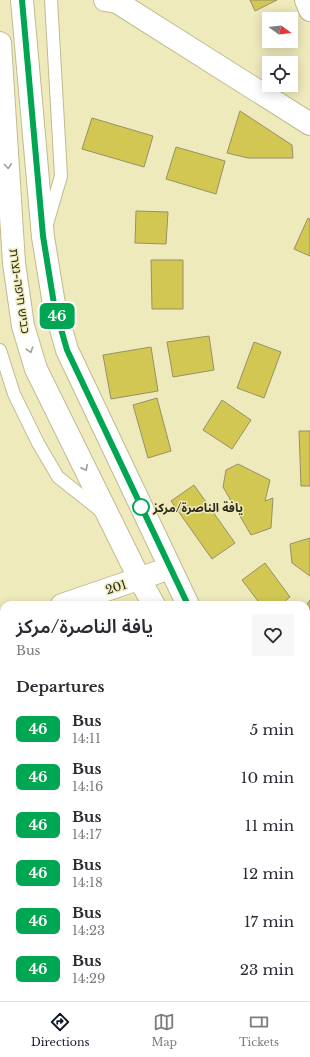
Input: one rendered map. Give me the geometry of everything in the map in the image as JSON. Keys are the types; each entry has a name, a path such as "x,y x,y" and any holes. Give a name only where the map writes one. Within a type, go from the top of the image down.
{"main road":[{"path":"22,0 43,236 54,304 67,350 186,601"},
{"path":"105,0 117,2 310,124"},
{"path":"306,0 310,10"},
{"name":"כביש חיפה-נצרת","path":"0,43 14,263 23,326 36,369 152,601"},
{"name":"201","path":"74,601 140,580 170,568"}],"lane":[{"path":"43,236 61,176 51,0"},
{"path":"0,350 14,394 38,443 58,477 110,519"}],"building":[{"path":"250,0 277,0 255,11"},
{"path":"240,111 292,145 293,158 248,158 227,153"},
{"path":"92,118 153,136 144,167 82,149"},
{"path":"176,147 225,161 216,194 166,179"},
{"path":"136,211 168,212 166,244 135,243"},
{"path":"308,218 310,219 310,256 294,249"},
{"path":"151,260 183,260 183,309 152,309"},
{"path":"209,336 214,370 173,377 167,342"},
{"path":"254,342 281,352 264,398 237,388"},
{"path":"151,347 158,391 111,399 103,355"},
{"path":"157,398 171,451 148,458 133,405"},
{"path":"222,400 251,420 232,449 203,430"},
{"path":"299,431 310,431 310,486 301,486"},
{"path":"238,464 270,480 265,501 273,498 271,528 251,535 223,487 226,470"},
{"path":"194,485 235,543 212,559 171,501"},
{"path":"310,538 310,576 292,563 290,544"},
{"path":"265,563 290,597 285,601 258,601 242,580"}],"bus line":[{"name":"46","path":"22,0 43,236 54,304 67,350 186,601"}],"place":[{"name":"يافة الناصرة/مركز","path":"141,507"}]}
